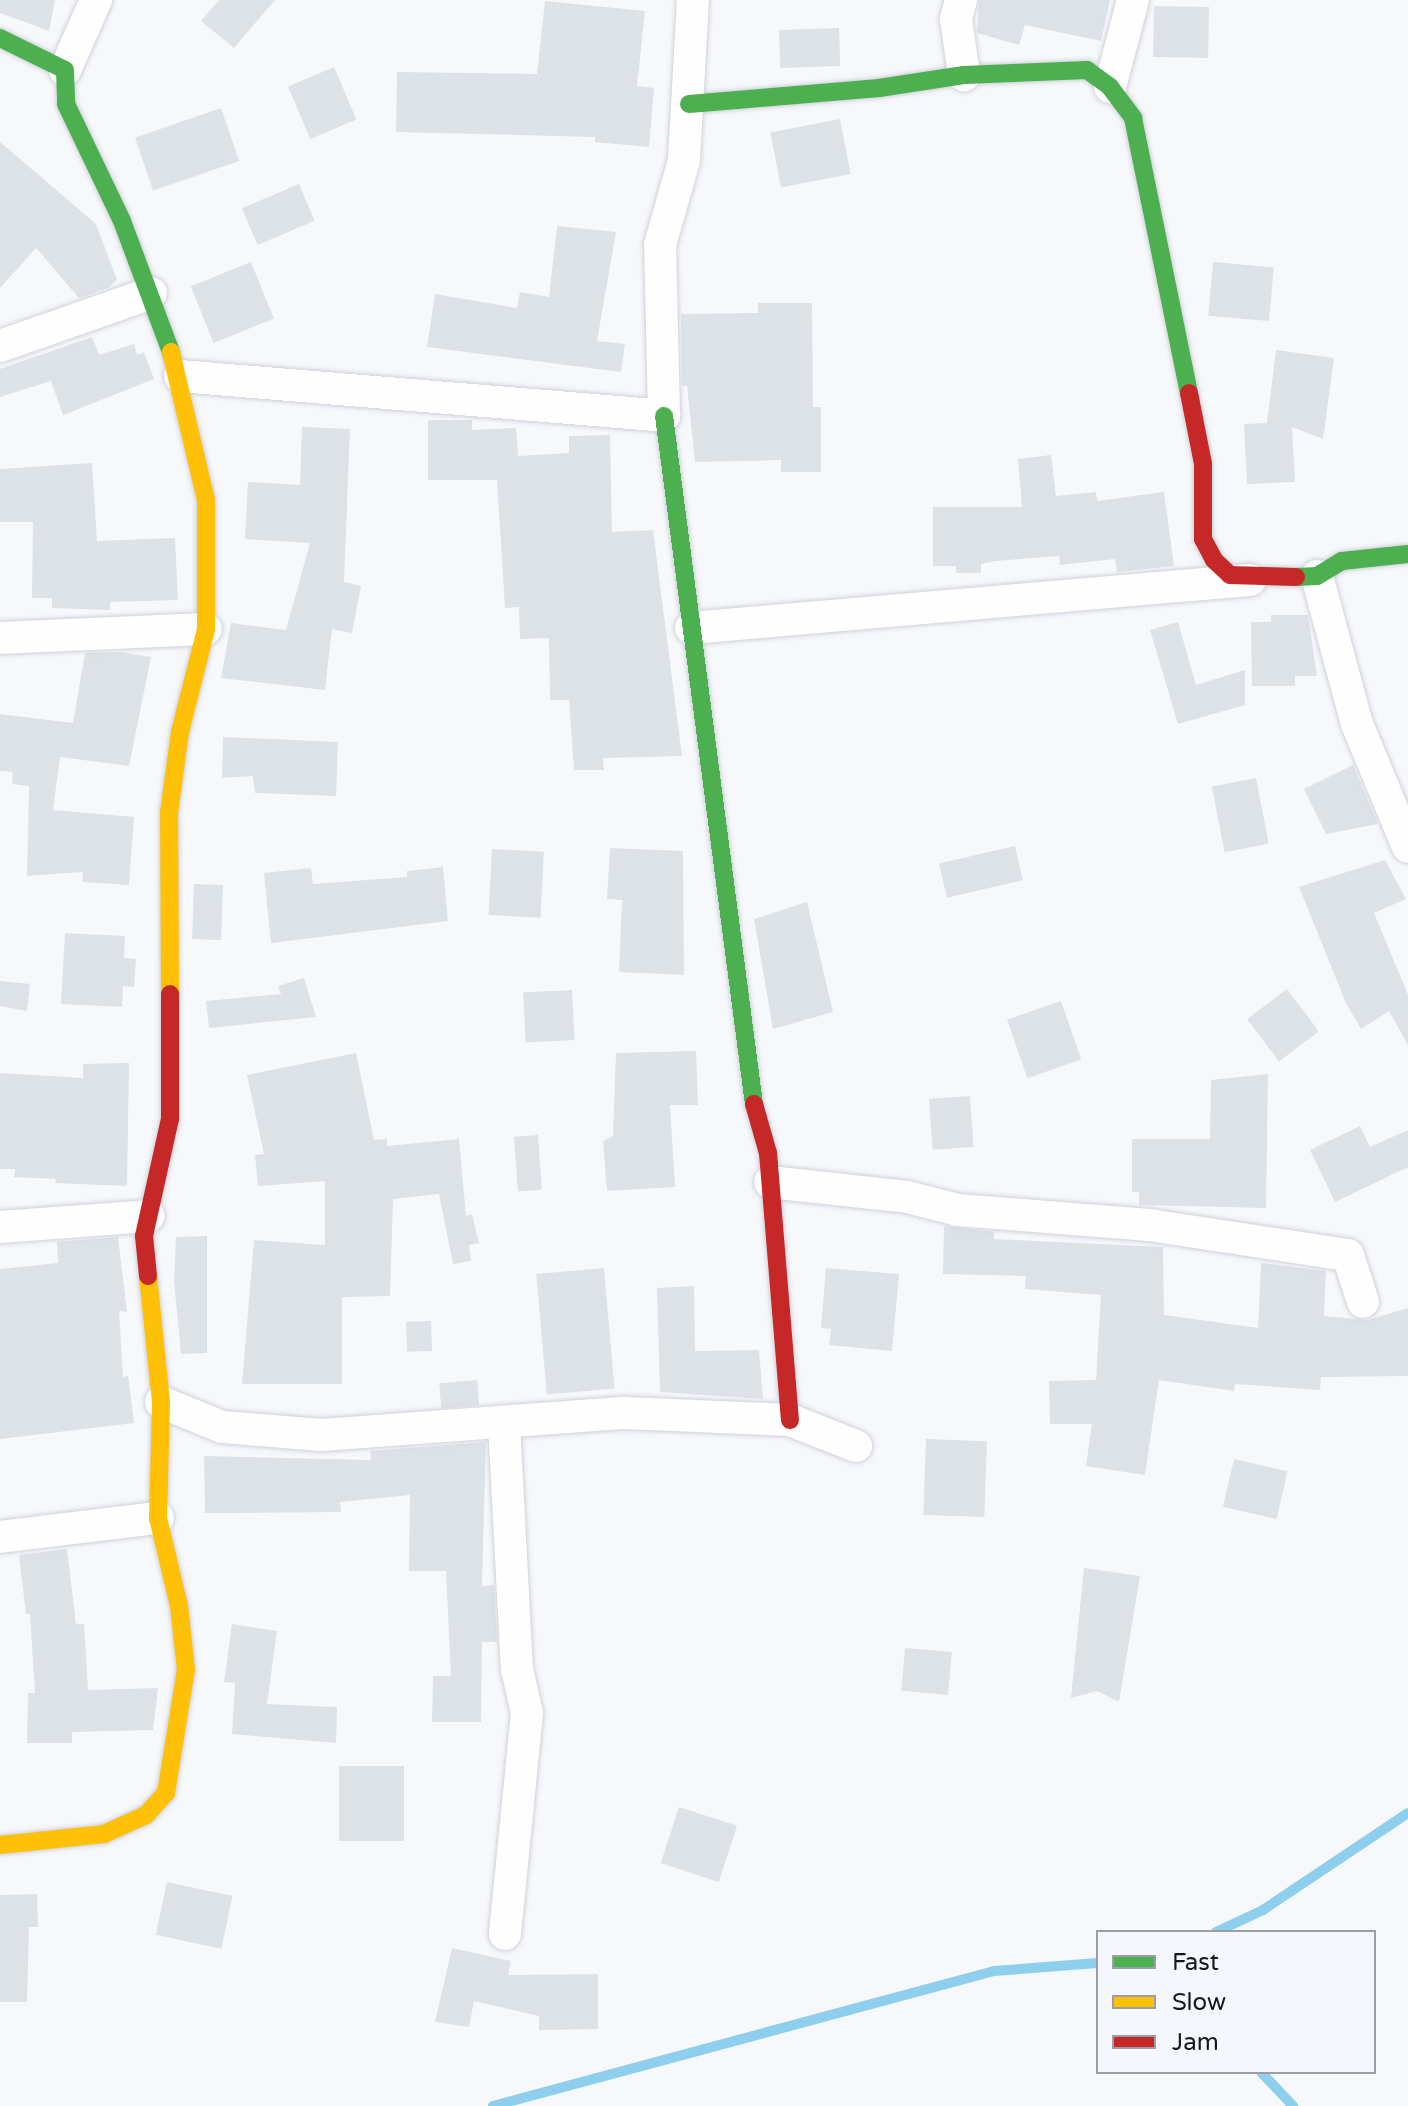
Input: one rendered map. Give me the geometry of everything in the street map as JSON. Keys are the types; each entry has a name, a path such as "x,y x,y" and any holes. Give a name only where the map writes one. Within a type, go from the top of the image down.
{"street":[{"path":"0,1845 104,1834 146,1815 166,1793 186,1670 179,1606 158,1518 161,1402 145,1279 149,1216 170,1119 173,1075 169,813 180,732 201,665 206,629 206,500 180,376 151,293 66,104 65,70 96,0"},
{"path":"693,0 684,160 660,245 664,416 754,1104 770,1182 790,1420"},
{"path":"961,0 956,19 964,75"},
{"path":"1110,87 1133,0"},
{"path":"0,38 65,70"},
{"path":"689,104 964,75 1087,70 1110,87 1133,118 1203,464 1203,539 1230,575 1258,580"},
{"path":"0,346 151,293"},
{"path":"180,376 664,416"},
{"path":"691,628 1317,576 1342,561 1408,554"},
{"path":"1317,576 1357,724 1408,847"},
{"path":"0,638 206,629"},
{"path":"770,1182 907,1197 958,1210 1149,1225 1348,1255 1363,1302"},
{"path":"0,1227 149,1216"},
{"path":"161,1402 222,1427 322,1435 625,1413 790,1420 856,1446"},
{"path":"504,1423 517,1669 527,1713 505,1934"},
{"path":"0,1537 158,1518"}],"building":[{"path":"0,0 55,0 49,31 0,13"},
{"path":"219,0 275,0 234,48 201,21"},
{"path":"979,0 1110,0 1101,41 1025,25 1019,45 977,33"},
{"path":"545,1 645,11 637,86 654,88 649,147 595,142 595,137 396,132 397,72 537,74"},
{"path":"1154,6 1209,7 1208,58 1153,57"},
{"path":"839,28 840,66 780,68 779,30"},
{"path":"334,67 356,119 310,139 288,87"},
{"path":"221,108 239,161 153,191 135,138"},
{"path":"840,119 851,174 781,188 770,133"},
{"path":"0,142 96,224 117,280 108,288 79,298 36,248 0,288"},
{"path":"299,184 315,221 258,245 242,208"},
{"path":"557,226 616,232 597,341 625,344 621,372 427,347 435,294 517,308 520,292 549,297"},
{"path":"251,262 274,319 214,343 191,286"},
{"path":"1213,262 1274,267 1269,321 1208,316"},
{"path":"758,303 812,303 813,407 821,407 821,472 781,472 781,460 695,462 687,386 682,386 681,314 758,313"},
{"path":"92,337 99,355 134,344 137,355 144,352 154,379 63,415 51,381 0,397 0,369"},
{"path":"1276,350 1334,358 1323,439 1292,427 1295,482 1247,484 1244,424 1267,423"},
{"path":"428,420 472,420 472,430 516,428 518,456 569,453 569,436 610,435 612,532 653,530 682,756 603,758 604,770 574,770 569,700 550,700 549,638 520,639 519,607 505,608 497,480 428,480"},
{"path":"302,427 350,429 344,582 361,586 352,633 332,629 325,690 221,678 231,623 286,630 310,543 245,539 248,482 300,485"},
{"path":"1051,455 1056,496 1096,492 1097,501 1164,492 1174,566 1117,572 1115,559 1060,565 1059,556 981,564 981,573 956,573 956,566 933,566 933,507 1022,507 1018,459"},
{"path":"92,463 97,541 175,538 178,600 110,602 110,610 52,608 52,598 32,598 33,522 0,522 0,469"},
{"path":"1271,615 1308,615 1317,676 1295,676 1295,686 1252,686 1251,622 1271,622"},
{"path":"1178,622 1196,685 1245,670 1245,705 1178,724 1150,630"},
{"path":"120,652 151,657 129,766 60,757 53,810 134,817 129,885 82,882 83,872 27,876 29,786 12,784 13,772 0,771 0,714 73,723 85,653"},
{"path":"223,737 338,742 336,796 255,793 253,776 222,778"},
{"path":"1353,765 1378,824 1326,834 1304,789"},
{"path":"1256,778 1269,844 1225,852 1212,787"},
{"path":"1015,846 1023,880 947,898 939,864"},
{"path":"610,848 683,851 684,975 619,972 622,900 607,899"},
{"path":"492,849 544,852 540,918 489,915"},
{"path":"1385,860 1406,899 1374,913 1408,995 1408,1045 1389,1011 1361,1029 1346,1003 1299,887"},
{"path":"443,867 448,921 271,943 264,873 311,868 313,884 407,877 407,871"},
{"path":"194,884 223,885 221,940 192,939"},
{"path":"807,902 833,1012 773,1029 754,919"},
{"path":"65,933 125,936 124,958 136,959 134,987 123,986 122,1007 61,1004"},
{"path":"304,978 316,1017 209,1028 206,1001 281,994 278,986"},
{"path":"0,981 30,984 27,1011 0,1006"},
{"path":"1287,989 1319,1031 1279,1061 1247,1019"},
{"path":"572,990 575,1040 526,1042 523,993"},
{"path":"1061,1001 1081,1060 1027,1078 1007,1020"},
{"path":"696,1051 698,1105 670,1105 675,1187 607,1191 603,1141 613,1136 616,1053"},
{"path":"356,1053 374,1140 387,1139 387,1146 459,1139 466,1216 472,1214 479,1243 469,1245 471,1261 453,1264 439,1194 393,1199 390,1296 342,1297 342,1384 242,1384 254,1240 325,1245 325,1181 258,1186 255,1155 264,1154 247,1075"},
{"path":"129,1063 127,1186 55,1183 56,1179 14,1177 15,1169 0,1169 0,1073 83,1078 83,1064"},
{"path":"1268,1074 1266,1208 1139,1205 1139,1192 1132,1192 1132,1139 1210,1139 1211,1080"},
{"path":"970,1096 974,1147 933,1150 929,1099"},
{"path":"1360,1126 1370,1147 1408,1130 1408,1167 1335,1202 1310,1150"},
{"path":"538,1135 542,1190 518,1192 514,1137"},
{"path":"944,1226 994,1232 994,1239 1163,1247 1164,1315 1258,1328 1261,1263 1326,1271 1324,1316 1368,1320 1408,1308 1408,1376 1321,1377 1320,1390 1235,1384 1234,1391 1159,1380 1145,1475 1086,1466 1092,1424 1050,1424 1049,1381 1096,1380 1101,1295 1025,1289 1026,1276 943,1274"},
{"path":"207,1236 207,1353 181,1354 174,1281 176,1237"},
{"path":"118,1237 127,1312 119,1311 123,1377 128,1376 134,1423 0,1439 0,1269 58,1263 57,1242"},
{"path":"604,1268 615,1389 547,1394 536,1274"},
{"path":"826,1268 899,1274 892,1351 829,1345 831,1329 821,1328"},
{"path":"694,1286 695,1351 759,1350 763,1399 660,1392 657,1288"},
{"path":"431,1321 432,1351 407,1352 406,1322"},
{"path":"477,1380 479,1405 441,1408 439,1383"},
{"path":"926,1439 987,1441 984,1517 923,1515"},
{"path":"486,1442 482,1586 494,1585 497,1642 482,1642 481,1722 432,1722 433,1676 451,1676 446,1571 409,1571 410,1495 340,1502 341,1512 205,1513 204,1456 371,1460 370,1451"},
{"path":"1234,1459 1288,1471 1277,1519 1223,1507"},
{"path":"67,1549 76,1624 84,1624 88,1690 158,1688 153,1730 72,1732 72,1743 27,1743 28,1693 35,1693 30,1614 26,1614 19,1555"},
{"path":"1084,1568 1140,1576 1119,1702 1097,1691 1071,1698"},
{"path":"232,1624 277,1631 267,1704 337,1707 336,1743 232,1734 235,1683 224,1682"},
{"path":"905,1648 952,1652 948,1695 901,1691"},
{"path":"339,1766 404,1766 404,1841 339,1841"},
{"path":"679,1807 737,1826 719,1882 661,1863"},
{"path":"167,1882 233,1896 221,1949 156,1935"},
{"path":"37,1894 38,1927 29,1927 27,2002 0,2002 0,1895"},
{"path":"452,1948 511,1961 508,1975 598,1974 598,2029 539,2030 539,2016 474,2001 469,2027 435,2022"}],"waterway":[{"path":"1220,1930 1263,1910 1408,1813"},
{"path":"493,2106 994,1971 1096,1963"},
{"path":"1263,2074 1293,2106"}],"traffic: fast":[{"path":"0,38 65,70 66,104 122,221 171,352"},
{"path":"689,104 879,88 964,75 1087,70 1110,87 1133,118 1189,393"},
{"path":"664,416 754,1104"},
{"path":"1296,577 1317,576 1342,561 1408,554"}],"traffic: slow":[{"path":"170,994 169,813 180,732 206,629 206,500 171,352"},
{"path":"0,1845 104,1834 146,1815 166,1793 186,1670 179,1606 158,1518 161,1402 148,1276"}],"traffic: jam":[{"path":"1189,393 1203,464 1203,539 1214,560 1230,575 1296,577"},
{"path":"148,1276 144,1236 170,1119 170,994"},
{"path":"754,1104 768,1153 790,1420"}]}
